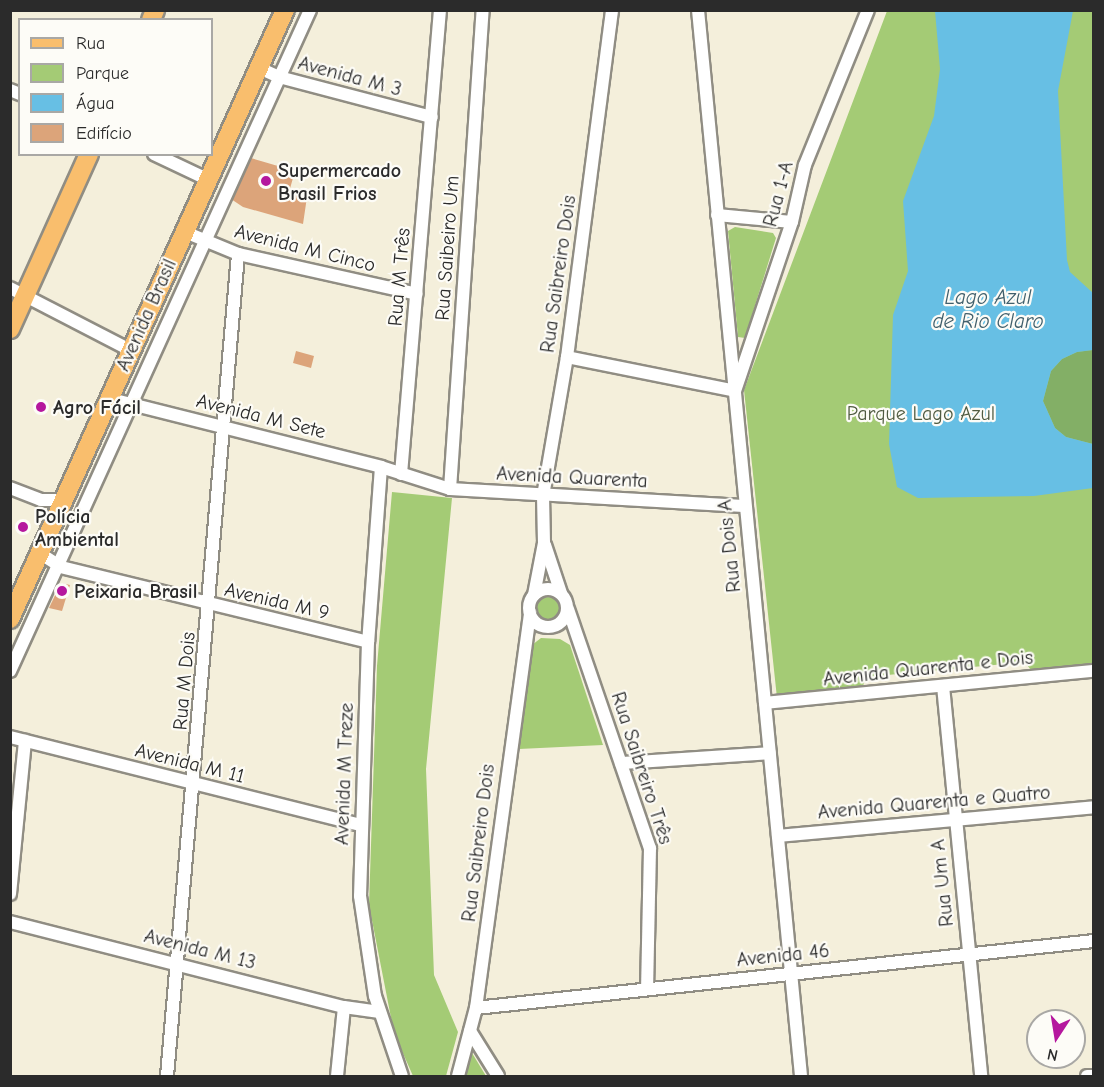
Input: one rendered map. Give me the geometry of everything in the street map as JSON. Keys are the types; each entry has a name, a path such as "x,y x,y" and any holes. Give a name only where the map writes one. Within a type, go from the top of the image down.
{"main road":[{"name":"Avenida Brasil","path":"10,619 285,10"},
{"path":"10,329 18,292 88,156"}],"street":[{"name":"Avenida Brasil","path":"10,671 61,567 204,241 310,10"},
{"name":"Rua M Três","path":"401,474 440,10"},
{"name":"Rua Saibeiro Um","path":"450,489 483,10"},
{"name":"Rua Saibreiro Dois","path":"534,595 544,543 543,496 567,357 612,10"},
{"name":"Rua Dois A","path":"698,10 744,506 801,1077"},
{"name":"Rua 1-A","path":"735,391 792,222 805,165 868,10"},
{"name":"Avenida M 3","path":"259,68 279,77 432,117"},
{"path":"158,156 207,179"},
{"path":"717,214 792,222"},
{"name":"Avenida M Cinco","path":"185,232 238,254 417,294"},
{"name":"Rua M Dois","path":"167,1077 226,427 238,254"},
{"path":"18,292 132,351"},
{"path":"567,357 735,391"},
{"name":"Avenida M Sete","path":"111,399 401,474"},
{"name":"Avenida M Treze","path":"381,467 368,642 360,896 380,1012 402,1077"},
{"name":"Avenida Quarenta","path":"401,474 450,489 744,506"},
{"path":"10,488 40,500 65,500"},
{"name":"Rua Saibreiro Dois","path":"544,543 561,592"},
{"name":"Avenida M 9","path":"41,554 61,567 368,642"},
{"path":"549,588 561,592 568,609 562,621 544,627 530,613 534,595 549,588"},
{"name":"Rua Saibreiro Três","path":"568,609 651,854 647,989"},
{"name":"Rua Saibreiro Dois","path":"458,1077 476,1008 530,613"},
{"path":"562,621 577,634"},
{"name":"Avenida Quarenta e Dois","path":"765,704 1094,671"},
{"name":"Rua Um A","path":"943,686 981,1077"},
{"name":"Avenida M 11","path":"10,737 361,825"},
{"path":"10,894 26,741"},
{"path":"621,762 770,753"},
{"name":"Avenida Quarenta e Quatro","path":"778,836 1094,807"},
{"name":"Avenida M 13","path":"10,922 344,1006 380,1012"},
{"name":"Avenida 46","path":"476,1008 1094,941"},
{"path":"337,1077 344,1006"},
{"path":"470,1031 498,1077"},
{"path":"1088,1077 1094,1076"}],"green space":[{"name":"Parque Lago Azul","path":"887,11 1093,11 1093,667 1033,673 1025,662 866,677 862,689 777,698 744,390"},
{"path":"735,227 773,233 776,238 745,338 738,337 728,231"},
{"path":"1093,350 1093,444 1066,437 1055,428 1043,401 1051,371 1062,359 1077,352"},
{"path":"392,492 452,498 426,769 434,975 458,1032 446,1076 413,1076 394,1033 369,905 377,666"},
{"path":"548,597 557,600 560,609 557,618 548,621 539,618 536,609 539,600"},
{"path":"541,638 560,639 570,645 603,745 519,749 532,645"},
{"path":"472,1053 486,1076 465,1076"}],"water":[{"name":"Lago Azul de Rio Claro","path":"935,11 1073,11 1058,91 1067,260 1070,272 1093,293 1093,350 1077,352 1062,359 1051,371 1043,401 1055,428 1066,437 1093,444 1093,488 1034,496 918,498 897,487 889,444 893,315 908,271 903,201 934,116 940,69"}],"building":[{"name":"Supermercado Brasil Frios","path":"251,158 295,171 289,192 307,197 303,224 243,207 231,199"},
{"path":"296,351 314,356 311,368 293,363"},
{"name":"Peixaria Brasil","path":"61,583 70,585 62,611 49,608"}],"place":[{"name":"Supermercado Brasil Frios","path":"266,181"},
{"name":"Agro Fácil","path":"41,407"},
{"name":"Polícia Ambiental","path":"23,527"},
{"name":"Peixaria Brasil","path":"62,591"}]}
